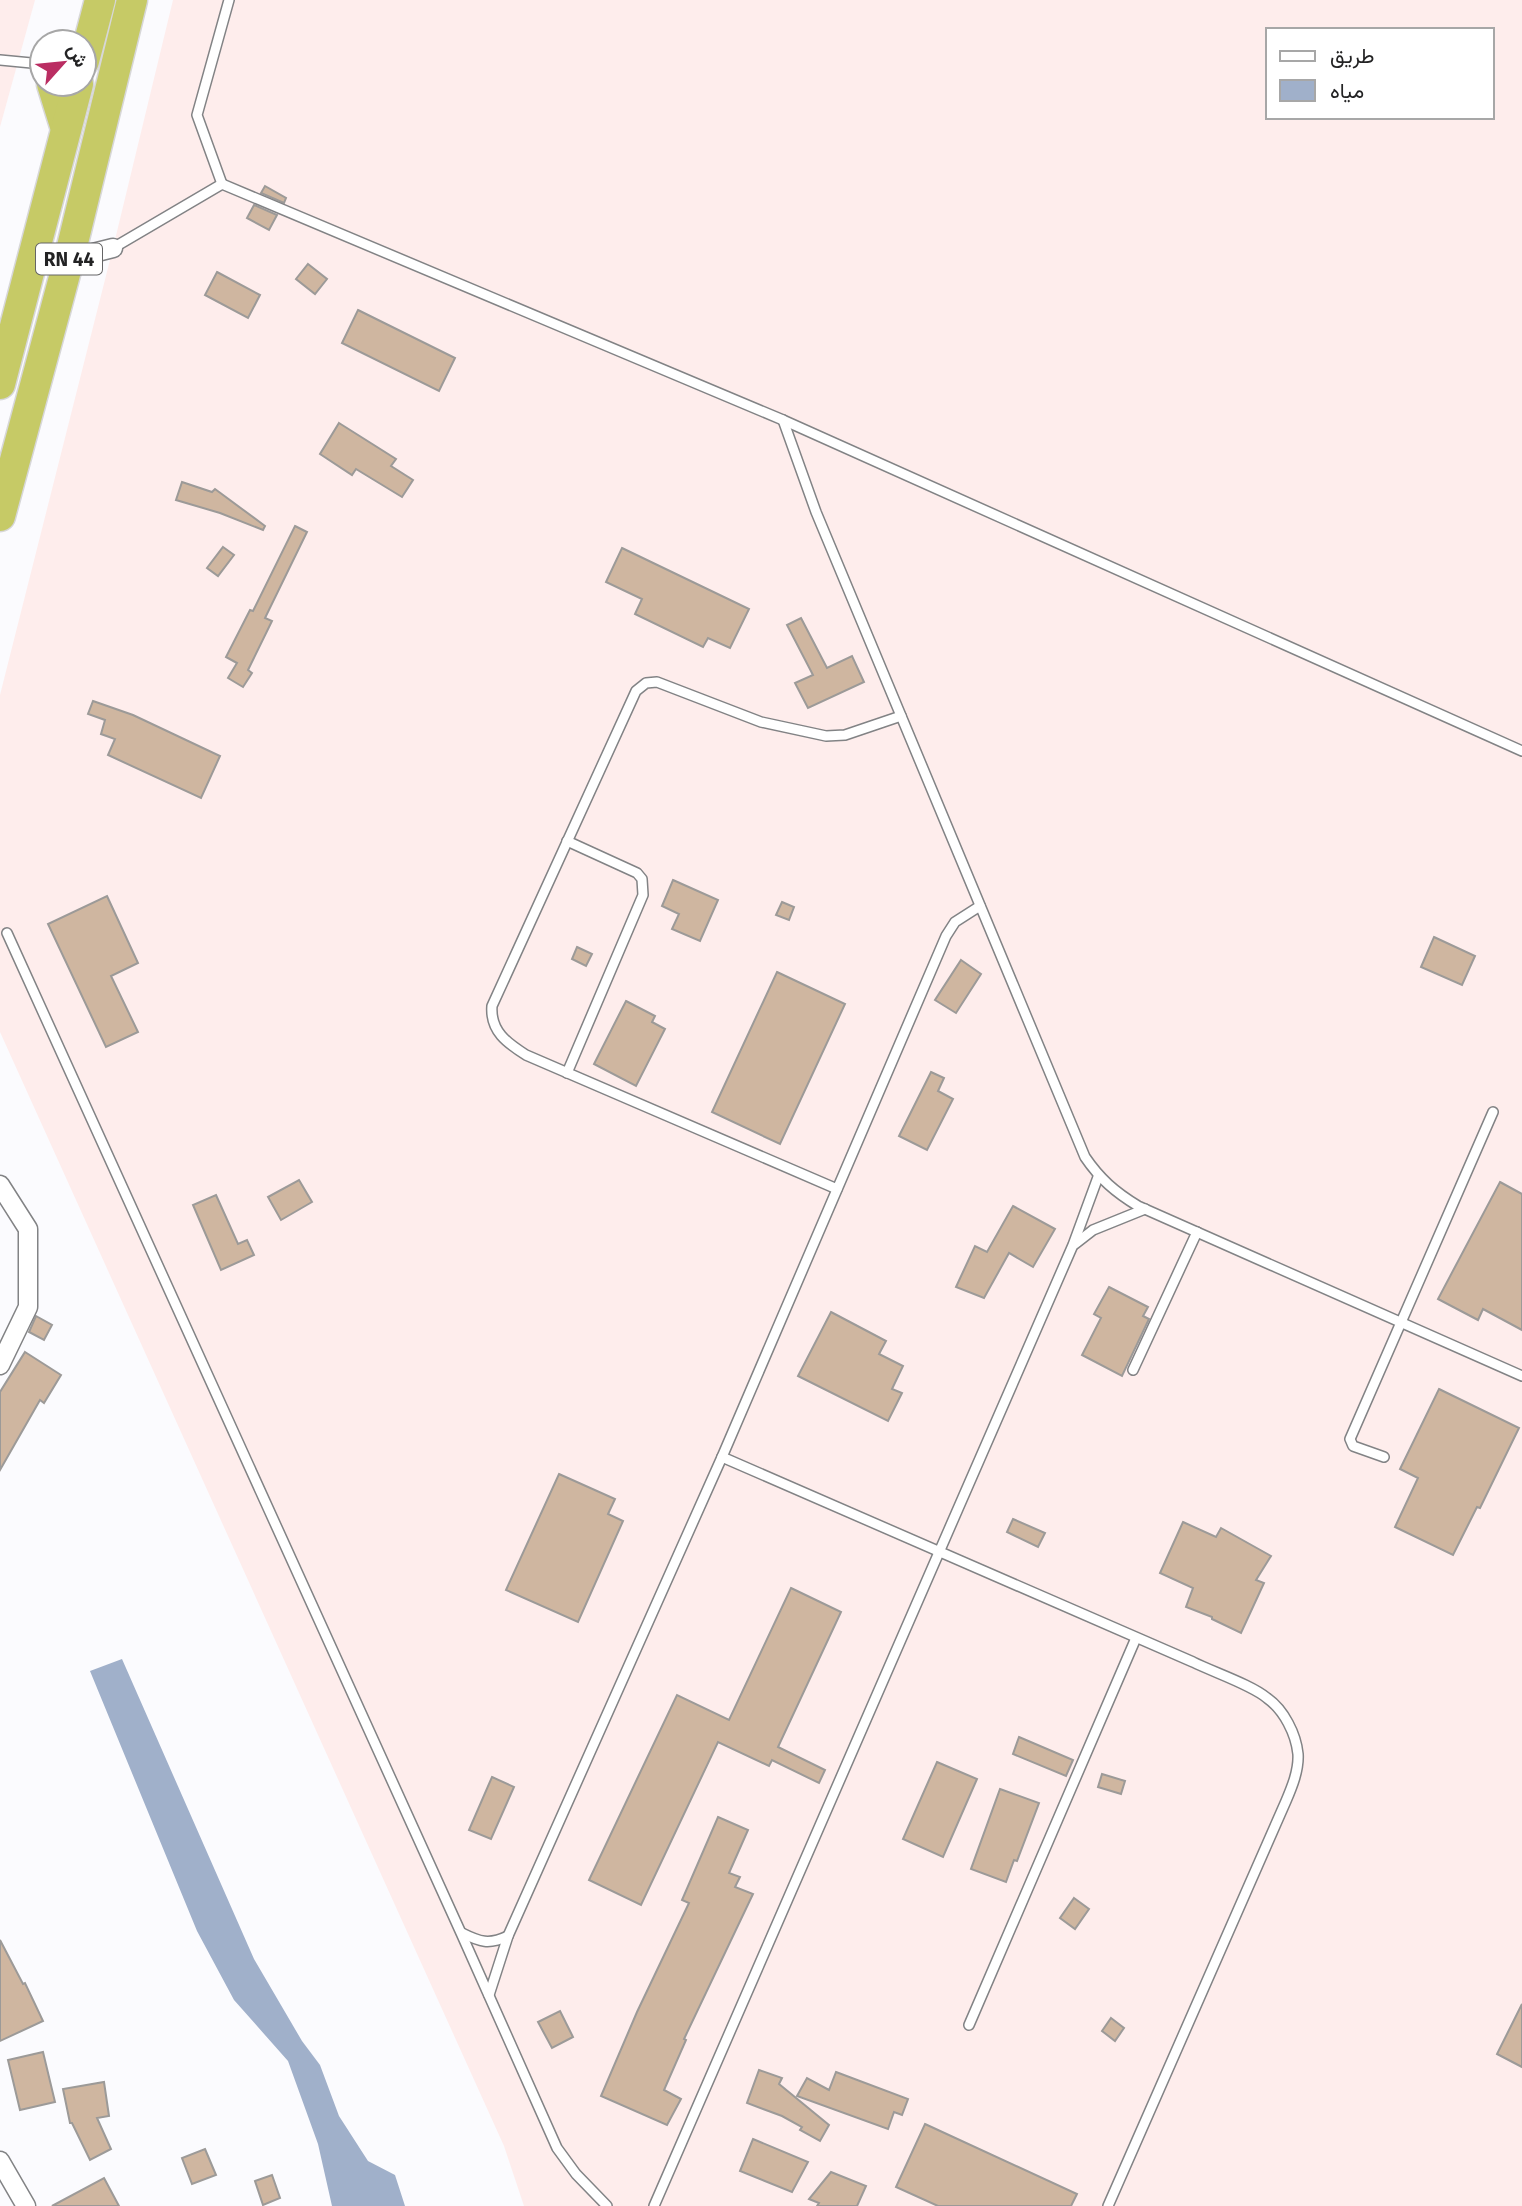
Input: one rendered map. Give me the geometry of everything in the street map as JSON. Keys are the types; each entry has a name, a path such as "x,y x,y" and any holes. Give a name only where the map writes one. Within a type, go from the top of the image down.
{"highway":[{"path":"91,28 100,0"},
{"name":"RN 44","path":"0,516 69,259 132,0"},
{"path":"56,98 66,129"},
{"name":"RN 44","path":"0,384 74,98"}],"street":[{"path":"69,259 113,248"},
{"path":"0,1185 28,1229 29,1307 0,1366"},
{"path":"0,2161 26,2206"}],"lane":[{"path":"229,0 197,115 222,184 783,421 1522,751"},
{"path":"0,60 28,63"},
{"path":"113,248 222,184"},
{"path":"783,421 816,512 980,906 1085,1157 1098,1177 1116,1192 1145,1209 1522,1376"},
{"path":"837,1189 526,1055 507,1044 498,1032 491,1017 492,1006 636,691 646,683 657,682 761,722 826,736 845,735 901,716"},
{"path":"567,841 637,873 643,886 643,895 567,1073"},
{"path":"489,1995 509,1936 722,1457 946,936 955,922 980,906"},
{"path":"7,933 556,2148 576,2174 607,2206"},
{"path":"1384,1457 1353,1446 1350,1439 1493,1112"},
{"path":"654,2206 1073,1245 1098,1177"},
{"path":"1073,1245 1093,1230 1145,1209"},
{"path":"1133,1370 1197,1232"},
{"path":"722,1457 1266,1697 1281,1711 1290,1727 1298,1754 1295,1779 1108,2206"},
{"path":"969,2025 1136,1638"},
{"path":"461,1933 482,1943 494,1943 509,1936"}],"shaded area":[{"path":"0,0 35,0 0,127"},
{"path":"173,0 1522,0 1522,2206 524,2206 504,2146 0,1032 0,695"}],"water":[{"path":"122,1659 254,1959 302,2041 320,2065 339,2116 368,2161 395,2175 405,2206 332,2206 318,2144 288,2061 234,2000 197,1931 90,1671"}],"building":[{"path":"265,186 286,198 284,203 261,193"},
{"path":"254,205 277,215 269,230 247,218"},
{"path":"308,264 327,279 315,294 296,279"},
{"path":"217,272 260,295 248,318 205,295"},
{"path":"358,310 455,358 439,391 342,343"},
{"path":"339,423 396,459 391,466 413,480 402,497 356,469 352,475 320,454"},
{"path":"182,482 212,492 215,489 265,526 263,530 176,500"},
{"path":"295,526 307,532 265,618 272,621 248,670 252,673 243,687 228,678 237,663 226,657 250,610 253,611"},
{"path":"223,547 234,555 218,576 207,568"},
{"path":"622,548 749,609 730,648 708,638 703,647 635,614 642,599 606,582"},
{"path":"801,618 827,668 852,656 864,682 808,708 795,683 813,675 787,625"},
{"path":"93,701 133,715 220,756 201,798 108,755 115,739 101,734 105,720 88,714"},
{"path":"673,880 718,900 700,941 672,929 679,914 662,906"},
{"path":"107,896 138,963 111,976 138,1032 106,1047 48,924"},
{"path":"782,902 794,907 789,920 776,915"},
{"path":"1434,937 1475,956 1462,985 1421,967"},
{"path":"577,947 592,954 586,966 572,959"},
{"path":"961,960 981,974 956,1013 935,1000"},
{"path":"777,972 845,1004 780,1144 712,1112"},
{"path":"626,1001 655,1016 652,1022 665,1029 636,1086 594,1064"},
{"path":"931,1072 944,1078 938,1091 953,1099 927,1150 899,1136"},
{"path":"299,1180 312,1202 281,1220 268,1197"},
{"path":"1500,1182 1522,1194 1522,1330 1483,1309 1478,1320 1438,1299"},
{"path":"216,1195 238,1244 247,1240 254,1255 221,1270 193,1205"},
{"path":"1013,1206 1055,1229 1033,1267 1009,1253 984,1298 956,1287 975,1246 987,1252"},
{"path":"1109,1287 1148,1307 1143,1316 1149,1319 1122,1376 1082,1355 1101,1318 1094,1314"},
{"path":"831,1312 886,1341 879,1354 903,1366 892,1389 902,1393 888,1421 798,1376"},
{"path":"36,1316 52,1325 44,1340 29,1332"},
{"path":"25,1352 61,1375 44,1403 40,1400 0,1470 0,1392"},
{"path":"1439,1389 1519,1428 1480,1508 1477,1507 1453,1555 1395,1527 1418,1478 1400,1469"},
{"path":"559,1474 615,1499 608,1514 623,1521 578,1622 506,1590"},
{"path":"1013,1519 1045,1533 1038,1547 1007,1532"},
{"path":"1183,1522 1216,1537 1221,1528 1271,1556 1256,1580 1264,1583 1241,1633 1186,1607 1193,1588 1160,1573"},
{"path":"791,1588 841,1612 778,1747 825,1770 819,1783 772,1760 769,1766 718,1742 641,1905 589,1880 677,1695 729,1720"},
{"path":"1019,1737 1073,1760 1066,1776 1013,1754"},
{"path":"937,1762 977,1779 943,1857 903,1839"},
{"path":"1102,1774 1125,1781 1121,1794 1098,1787"},
{"path":"492,1777 514,1787 491,1839 469,1830"},
{"path":"1000,1789 1039,1803 1006,1882 971,1869"},
{"path":"718,1817 748,1830 729,1873 740,1877 735,1887 753,1894 684,2039 686,2040 664,2090 681,2099 667,2125 601,2096 689,1903 682,1900"},
{"path":"1074,1898 1089,1909 1075,1929 1060,1918"},
{"path":"0,1940 43,2021 0,2041"},
{"path":"1522,2004 1522,2067 1497,2054"},
{"path":"560,2011 573,2037 552,2048 538,2022"},
{"path":"1111,2018 1124,2028 1115,2041 1102,2031"},
{"path":"43,2052 55,2102 20,2110 8,2060"},
{"path":"759,2070 782,2078 779,2084 829,2125 820,2141 782,2116 747,2103"},
{"path":"836,2072 908,2099 902,2115 894,2112 888,2129 797,2096 807,2078 829,2090"},
{"path":"104,2082 109,2116 97,2118 111,2149 90,2160 70,2123 63,2089"},
{"path":"925,2124 1077,2194 1071,2206 938,2206 896,2187"},
{"path":"753,2139 808,2162 792,2192 740,2171"},
{"path":"205,2149 216,2175 192,2184 182,2158"},
{"path":"831,2172 866,2186 857,2206 817,2206 819,2203 809,2199"},
{"path":"272,2175 280,2198 263,2205 255,2181"},
{"path":"104,2178 119,2206 52,2206"}]}
